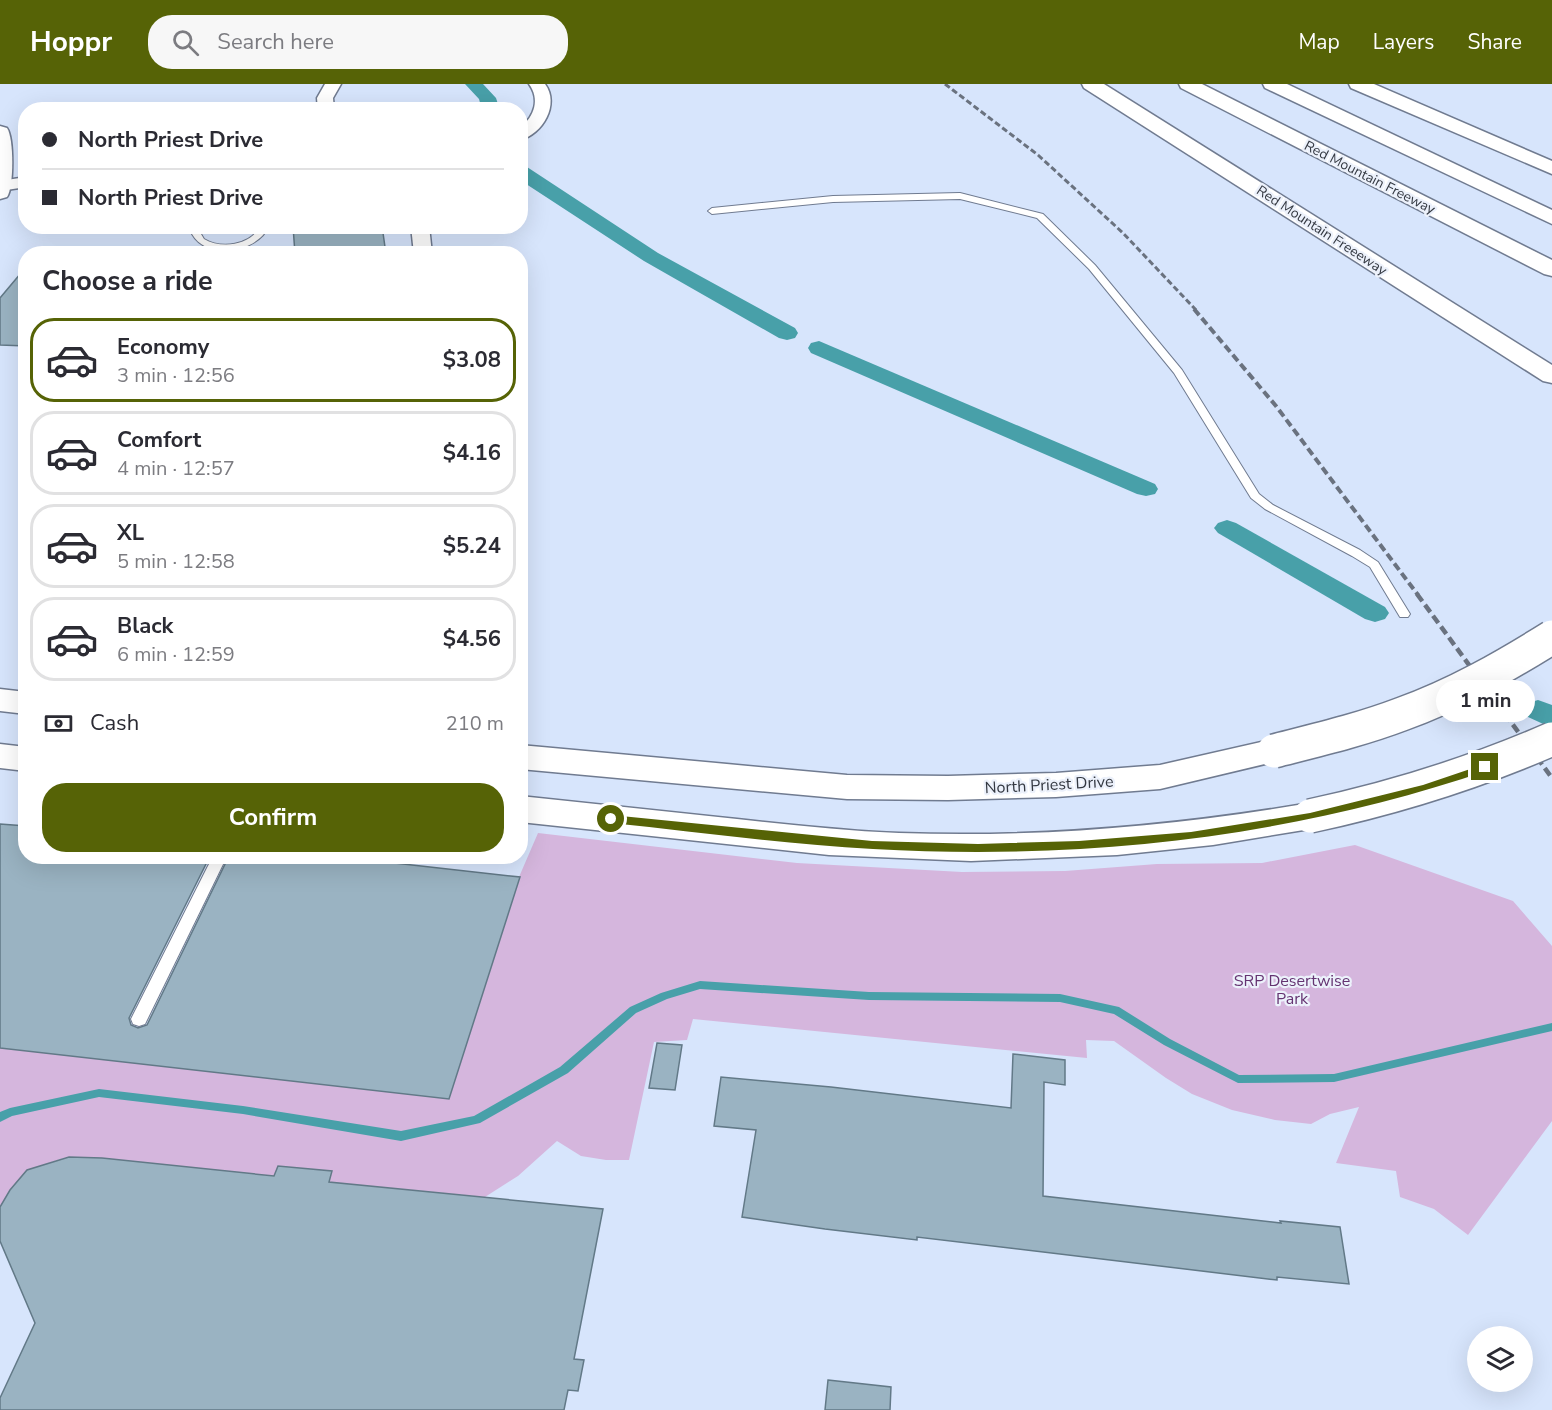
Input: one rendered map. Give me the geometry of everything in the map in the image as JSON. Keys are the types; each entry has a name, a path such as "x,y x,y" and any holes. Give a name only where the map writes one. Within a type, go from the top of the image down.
{"main road":[{"name":"Red Mountain Freeeway","path":"1091,84 1552,376"},
{"name":"Red Mountain Freeway","path":"1188,84 1552,269"},
{"path":"1272,84 1552,218"},
{"path":"1358,84 1552,168"},
{"path":"0,132 2,161 0,182"},
{"name":"North Priest Drive","path":"528,758 847,787 1056,786 1160,777 1274,751 1381,721 1512,663 1552,638"},
{"path":"0,700 18,702"},
{"path":"528,810 822,841 933,848 1029,847 1128,842 1224,832 1310,816 1435,785 1505,760 1552,739"},
{"path":"0,756 18,758"}],"street":[{"path":"325,102 325,98 333,84"},
{"path":"528,131 540,116 543,93 537,84"},
{"path":"0,182 18,174"},
{"path":"0,182 18,182"}],"lane":[{"path":"712,211 833,199 960,196 1040,216 1092,267 1178,372 1255,496 1269,507 1356,553 1374,566 1404,614"},
{"path":"196,234 197,239 208,246"},
{"path":"234,246 252,241 262,234"},
{"path":"252,241 255,246"},
{"path":"138,1019 216,864"}],"green space":[{"name":"SRP Desertwise Park","path":"538,833 797,863 962,872 1065,871 1157,864 1262,863 1355,845 1513,901 1552,946 1552,1121 1468,1235 1434,1209 1400,1197 1396,1171 1336,1163 1359,1107 1330,1114 1311,1124 1275,1120 1232,1110 1192,1094 1114,1041 1086,1040 1087,1058 693,1019 687,1040 654,1042 629,1160 606,1160 581,1156 557,1141 518,1176 485,1197 329,1182 332,1171 278,1166 274,1176 69,1157 46,1164 28,1174 0,1207 0,1048 449,1099 519,877 525,864 528,864 528,856"}],"building":[{"path":"294,234 383,234 385,246 294,246"},
{"path":"18,277 18,346 0,345 0,298"},
{"path":"0,824 18,825 18,864 206,864 129,1018 131,1025 138,1028 147,1025 225,864 404,864 520,877 449,1099 0,1048"},
{"path":"657,1043 682,1045 675,1090 649,1088"},
{"path":"1013,1054 1065,1060 1065,1085 1044,1082 1043,1196 1281,1223 1280,1221 1340,1227 1349,1284 1277,1277 1277,1280 917,1237 917,1240 742,1217 756,1130 714,1126 721,1077 1011,1108"},
{"path":"69,1157 102,1158 274,1176 278,1166 332,1171 329,1182 603,1209 574,1359 584,1360 578,1391 568,1390 564,1410 0,1410 0,1398 35,1323 0,1241 0,1207 10,1190 27,1170"},
{"path":"828,1380 891,1387 890,1410 825,1410"}],"waterway":[{"path":"473,84 489,102"},
{"path":"528,177 651,257 787,333"},
{"path":"819,348 1146,489"},
{"path":"1227,528 1375,613"},
{"path":"1538,710 1552,718"},
{"path":"0,1117 10,1112 99,1093 243,1110 401,1136 476,1120 564,1070 633,1010 664,996 700,985 869,996 1060,998 1116,1010 1167,1042 1238,1079 1334,1078 1552,1027"}],"railway":[{"path":"945,84 1038,155 1123,233 1196,310"},
{"path":"1194,309 1276,406 1418,595"},
{"path":"1417,594 1552,778"}],"route":[{"path":"611,819 872,845 978,848 1079,845 1224,832 1310,816 1424,788 1485,767"}]}
